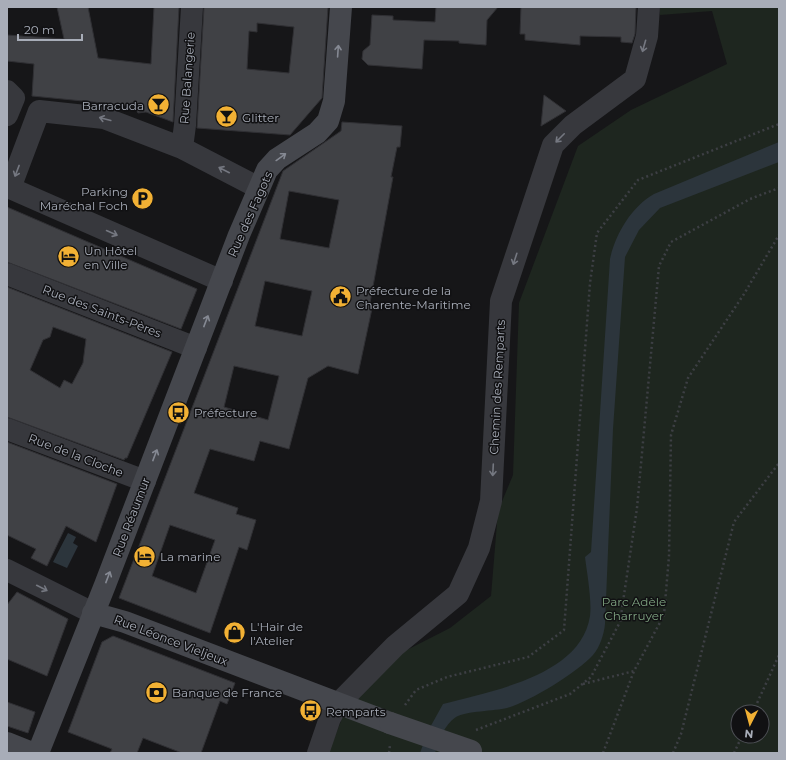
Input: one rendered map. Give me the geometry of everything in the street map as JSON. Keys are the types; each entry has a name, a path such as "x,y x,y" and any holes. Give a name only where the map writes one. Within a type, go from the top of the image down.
{"street":[{"name":"Rue Balangerie","path":"182,148 185,125 192,7"},
{"name":"Rue des Fagots","path":"222,281 267,170 278,159 317,133 328,121 334,101 341,7"},
{"name":"Chemin des Remparts","path":"318,753 330,718 338,704 395,646 458,594 480,548 491,501 501,301 553,145 573,125 635,79 647,36 649,7"},
{"path":"7,91 14,98 7,115"},
{"path":"222,281 10,188 39,111 104,118 182,148 259,188"},
{"name":"Rue des Saints-Pères","path":"7,274 196,348"},
{"name":"Rue Réaumur","path":"38,753 222,281"},
{"name":"Rue de la Cloche","path":"7,429 145,481"},
{"name":"Rue Léonce Vieljeux","path":"7,570 93,613 125,622 390,723 474,745"},
{"path":"7,743 32,753"}],"path":[{"path":"389,753 390,723 416,690 447,677 528,656 564,630 590,284 597,233 638,180 779,124"},
{"path":"474,745 570,694 591,677 620,622 637,508 659,266 671,242 750,199 779,188"},
{"path":"603,753 634,671 664,615 669,556 671,435 688,378 744,294 779,235"},
{"path":"673,753 681,734 734,522 779,463"},
{"path":"757,704 779,654"},
{"path":"581,685 634,671"}],"green space":[{"name":"Parc Adèle Charruyer","path":"660,7 779,7 779,753 328,753 346,709 401,653 450,628 491,596 498,511 513,475 519,303 578,146 631,110 727,64 712,11 660,15"}],"shaded area":[{"path":"779,142 779,162 660,208 639,230 625,257 613,429 605,624 603,636 598,648 586,662 576,670 553,686 528,700 507,708 466,713 456,717 445,728 435,753 420,753 428,731 443,704 485,693 531,678 552,667 570,653 583,636 590,616 589,587 585,557 591,552 610,259 612,250 625,222 638,206 654,194"},
{"path":"68,533 76,537 73,543 78,546 67,568 53,562"}],"building":[{"path":"57,7 88,7 98,58 151,64 154,7 179,7 173,122 146,112 138,113 134,106 32,96 34,64 7,61 7,35 64,39"},
{"path":"204,7 328,7 322,98 290,135 197,128","holes":["257,23 294,27 289,73 247,69 249,31 257,32"]},
{"path":"436,7 498,7 487,20 486,45 459,43 459,41 424,40 422,69 368,65 362,59 363,51 370,45 372,15 393,16 393,20 435,22"},
{"path":"521,7 636,7 635,34 632,43 621,42 621,37 580,36 580,45 525,40 525,34 520,34"},
{"path":"544,95 566,111 541,126"},
{"name":"Préfecture de la Charente-Maritime","path":"342,122 402,126 400,147 397,147 391,177 393,177 370,303 373,304 358,374 328,366 308,378 289,449 260,441 254,461 210,449 194,493 238,508 236,514 256,520 247,550 239,547 210,633 119,598 283,171 341,131","holes":["289,191 339,200 329,248 280,239","265,281 312,291 302,336 255,326","234,366 279,376 268,420 224,407","170,525 215,540 196,593 152,576"]},
{"path":"7,207 197,289 181,329 7,262"},
{"path":"7,287 172,352 127,458 124,460 7,417","holes":["53,327 86,339 83,363 72,384 64,380 60,388 30,370 43,340 50,337"]},
{"path":"7,442 117,484 96,542 66,526 47,566 31,558 36,549 7,535"},
{"path":"17,592 68,619 47,676 7,659 7,605"},
{"name":"Banque de France","path":"113,636 235,683 227,704 220,701 201,753 182,753 143,738 137,753 110,753 112,749 68,732 102,642"},
{"path":"7,702 35,712 28,733 7,726"}],"place":[{"name":"Barracuda","path":"159,105"},
{"name":"Glitter","path":"227,117"},
{"name":"Parking Maréchal Foch","path":"143,198"},
{"name":"Un Hôtel en Ville","path":"68,257"},
{"name":"Préfecture de la Charente-Maritime","path":"341,297"},
{"name":"Préfecture","path":"178,412"},
{"name":"La marine","path":"144,556"},
{"name":"L'Hair de l'Atelier","path":"234,633"},
{"name":"Banque de France","path":"157,692"},
{"name":"Remparts","path":"311,711"}]}
